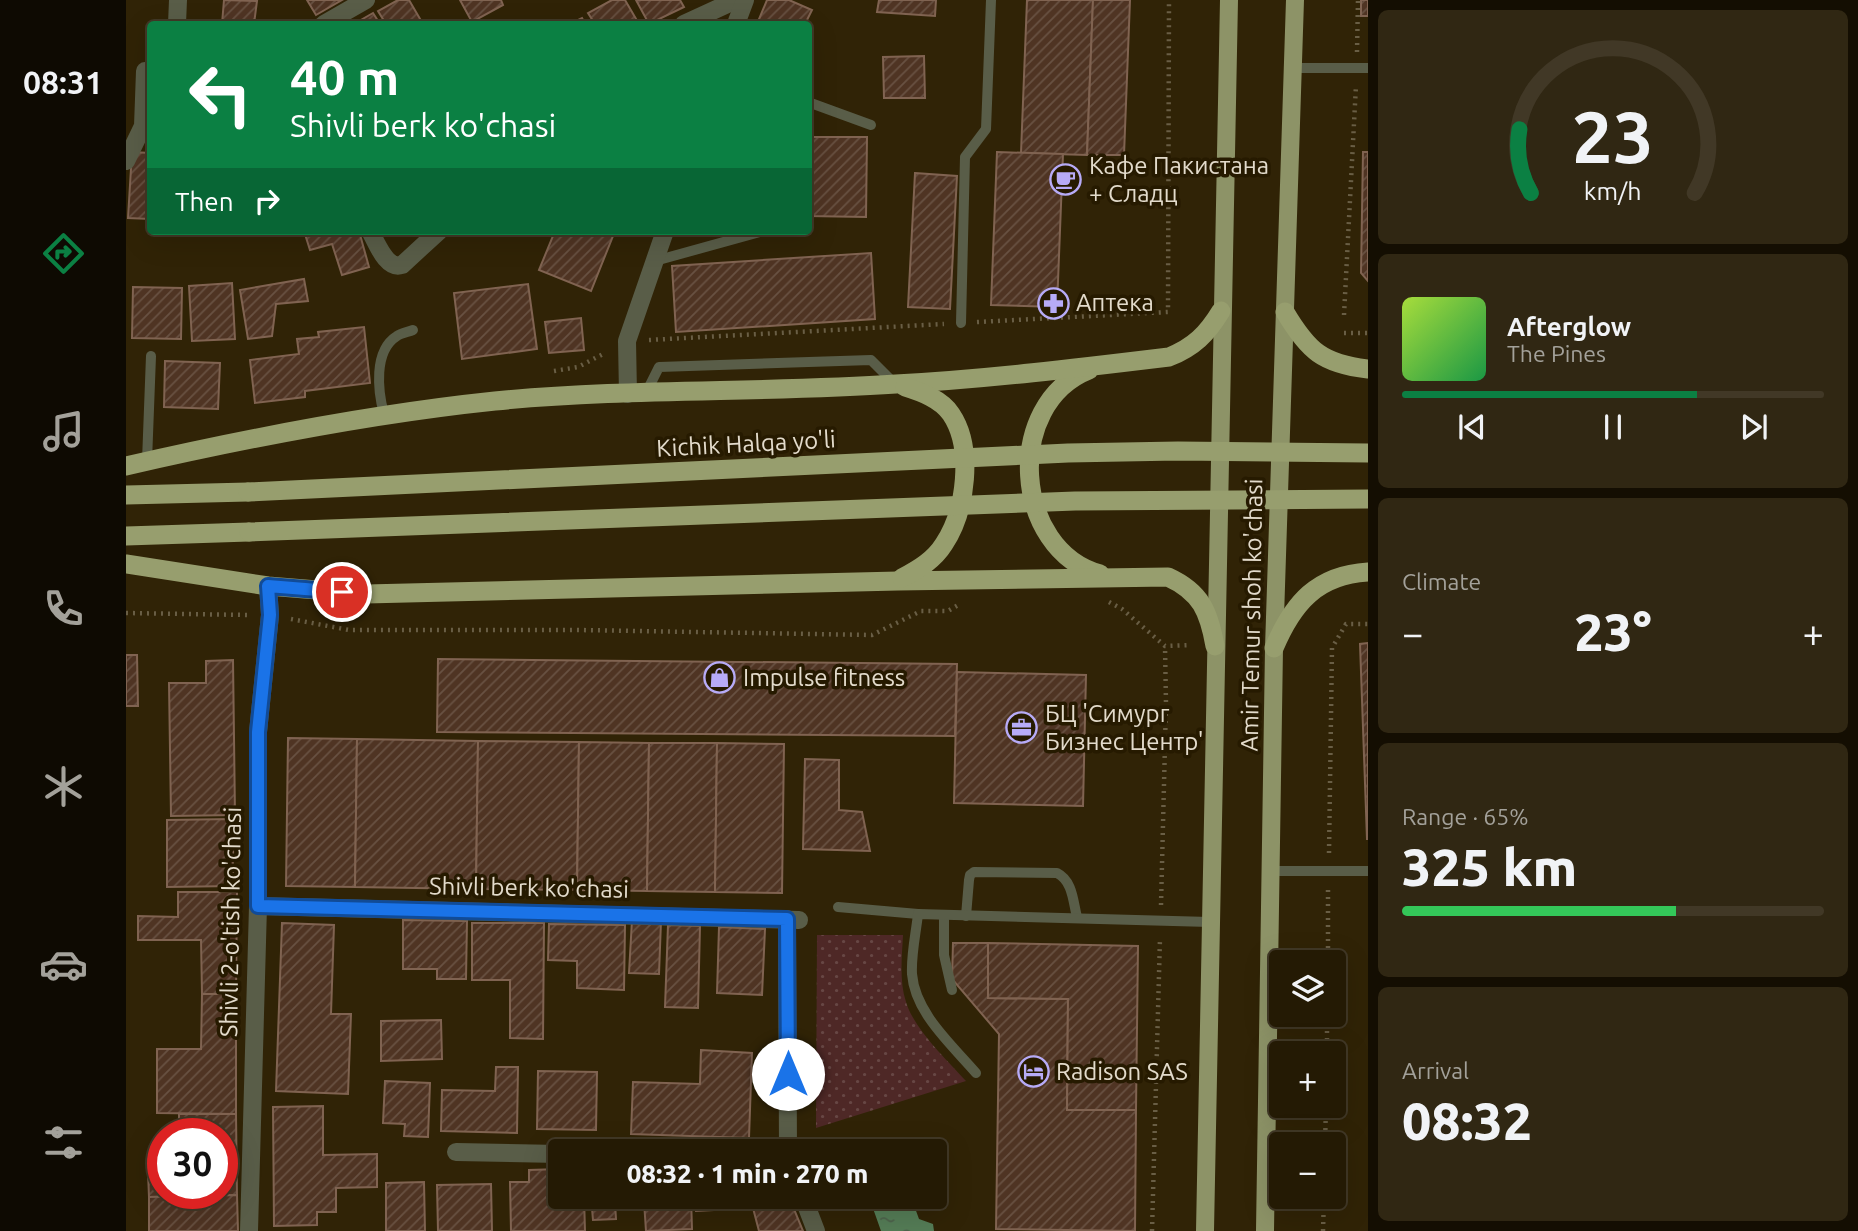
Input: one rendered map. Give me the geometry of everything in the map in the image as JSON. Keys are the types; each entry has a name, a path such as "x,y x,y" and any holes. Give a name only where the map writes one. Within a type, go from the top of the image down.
{"highway":[{"path":"126,466 241,440 384,414 497,401 896,384 1169,357 1185,351 1199,341 1221,311"},
{"path":"1285,312 1297,333 1324,359 1343,367 1368,369"},
{"path":"1103,365 1082,373 1063,385 1042,410 1031,440 1030,476 1037,510 1061,552 1085,570 1108,576"},
{"path":"896,384 926,393 951,413 963,443 965,479 959,514 944,545 926,565 898,580"},
{"name":"Kichik Halqa yo'li","path":"126,495 248,492 1068,453 1368,453"},
{"path":"126,536 1074,501 1368,499"},
{"path":"126,564 268,586 366,594 898,580 1168,577 1189,588 1208,614 1215,646"},
{"path":"1274,648 1293,611 1311,592 1340,576 1368,572"}],"main road":[{"name":"Amir Temur shoh ko'chasi","path":"1205,1231 1228,0"},
{"name":"Amir Temur shoh ko'chasi","path":"1265,1231 1274,648 1295,0"}],"street":[{"path":"177,21 178,0"},
{"path":"329,21 366,0"},
{"path":"690,21 736,0"},
{"path":"737,21 745,0"},
{"path":"126,70 147,71"},
{"path":"126,161 143,126 147,82"},
{"path":"372,235 390,264 396,267 402,265 435,235"},
{"path":"637,393 627,341 664,235"},
{"name":"Shivli 2-o'tish ko'chasi","path":"249,1231 258,906 258,732 270,615 268,586"},
{"name":"Shivli berk ko'chasi","path":"258,906 793,920 788,1139"},
{"path":"456,1152 548,1154"},
{"path":"808,1209 816,1231"}],"lane":[{"path":"961,323 965,157 986,129 991,0"},
{"path":"1293,68 1363,68"},
{"path":"812,103 871,125"},
{"path":"654,261 748,235"},
{"path":"384,414 377,379 383,354 395,336 413,330"},
{"path":"146,461 151,356"},
{"path":"1271,871 1368,871"},
{"path":"965,916 970,875 974,872 1057,873 1064,876 1069,884 1077,918"},
{"path":"838,907 965,916 1210,922"},
{"path":"918,914 912,974 920,1002 931,1021 976,1073"},
{"path":"944,915 944,955 952,990"}],"path":[{"path":"627,341 1168,312 1169,0"},
{"path":"1344,315 1363,68 1358,0"},
{"path":"1344,333 1368,333"},
{"path":"1108,601 1122,609 1165,646 1191,645"},
{"path":"126,613 270,615 349,630 578,630 872,635 921,611 948,611 957,604 971,604"},
{"path":"1328,950 1332,648 1346,624 1368,624"},
{"path":"1323,1231 1324,1209"}],"shaded area":[{"path":"817,935 903,935 902,986 910,1012 932,1044 966,1081 816,1128"}],"water":[{"path":"873,1209 915,1209 919,1219 933,1224 934,1231 881,1231"}],"building":[{"path":"224,0 257,1 254,21 222,21"},
{"path":"307,0 342,0 316,15"},
{"path":"398,0 409,0 421,21 384,21 378,11"},
{"path":"460,0 501,0 503,5 471,21"},
{"path":"612,0 625,0 637,21 593,21 588,13"},
{"path":"636,0 680,0 684,7 655,21 647,21"},
{"path":"767,0 789,0 812,10 806,21 758,21"},
{"path":"879,0 936,0 935,16 877,12"},
{"path":"1027,0 1093,0 1087,155 1021,153"},
{"path":"1093,0 1130,0 1124,155 1087,155"},
{"path":"1361,0 1368,0 1368,16 1361,16"},
{"path":"373,13 378,21 359,21"},
{"path":"924,56 925,98 884,98 883,57"},
{"path":"812,137 867,137 866,217 812,216"},
{"path":"132,152 147,153 147,219 128,218"},
{"path":"997,152 1063,154 1057,307 991,305"},
{"path":"1363,152 1368,152 1368,281 1361,273"},
{"path":"915,173 957,176 950,309 908,307"},
{"path":"305,235 360,235 369,267 342,275 332,244 310,250"},
{"path":"553,235 613,235 591,291 539,270"},
{"path":"871,253 875,319 676,332 672,266"},
{"path":"304,279 308,301 276,304 272,336 248,339 240,290"},
{"path":"232,283 235,339 192,341 189,286"},
{"path":"528,284 537,349 462,359 454,293"},
{"path":"133,287 182,288 181,339 132,338"},
{"path":"581,318 584,350 549,353 545,322"},
{"path":"364,327 370,383 305,391 305,397 255,403 250,360 299,354 297,339 319,337 318,332"},
{"path":"165,361 220,363 218,409 164,407"},
{"path":"1368,643 1368,839 1367,839 1360,644"},
{"path":"126,655 137,655 138,706 126,706"},
{"path":"438,659 957,664 955,736 437,732"},
{"path":"233,660 235,815 171,816 169,683 206,683 206,661"},
{"path":"957,672 1086,675 1083,806 954,803"},
{"path":"288,738 357,739 355,887 286,886"},
{"path":"357,739 478,741 476,889 355,887"},
{"path":"478,741 579,742 577,890 476,889"},
{"path":"579,742 649,743 647,891 577,890"},
{"path":"649,743 717,743 715,892 647,891"},
{"path":"717,743 784,744 782,893 715,892"},
{"path":"805,759 839,760 839,810 862,812 870,851 803,849"},
{"path":"233,819 233,886 167,887 167,820"},
{"path":"178,892 237,892 236,994 202,994 201,940 138,940 138,916 178,917"},
{"path":"403,920 467,921 466,979 437,979 437,969 403,969"},
{"path":"632,920 661,921 659,974 629,973"},
{"path":"282,923 334,925 331,1014 351,1014 348,1094 276,1091"},
{"path":"472,923 544,923 543,1039 510,1038 510,980 472,980"},
{"path":"549,924 625,925 624,990 577,988 577,961 548,960"},
{"path":"668,925 700,926 698,1008 665,1007"},
{"path":"719,927 765,929 762,995 717,993"},
{"name":"Radison SAS","path":"953,943 988,943 988,998 1068,999 1067,1110 1136,1110 1135,1231 996,1229 999,1034 952,979"},
{"path":"988,943 1138,946 1136,1110 1067,1110 1068,999 988,998"},
{"path":"202,994 236,994 236,1114 157,1113 157,1049 201,1049"},
{"path":"441,1020 442,1059 381,1061 381,1021"},
{"path":"701,1050 752,1053 749,1138 631,1134 633,1082 700,1084"},
{"path":"496,1067 518,1067 517,1133 441,1131 442,1090 495,1091"},
{"path":"538,1071 597,1072 596,1130 537,1129"},
{"path":"385,1081 430,1083 428,1137 404,1136 405,1124 383,1123"},
{"path":"323,1106 323,1155 377,1154 377,1187 336,1188 336,1212 317,1212 317,1225 274,1226 273,1107"},
{"path":"179,1114 236,1114 236,1118 179,1118"},
{"path":"548,1169 548,1209 584,1209 585,1231 511,1231 510,1182 529,1182 529,1170"},
{"path":"424,1182 425,1231 386,1231 386,1183"},
{"path":"491,1184 492,1231 438,1231 437,1185"},
{"path":"149,1209 237,1209 238,1231 149,1231"},
{"path":"592,1209 615,1209 616,1219 593,1220"},
{"path":"645,1209 691,1209 692,1229 646,1231"},
{"path":"696,1209 734,1209 696,1211"},
{"path":"753,1209 794,1209 803,1231 759,1231"}],"place":[{"name":"Кафе Пакистана + Сладц","path":"1066,180"},
{"name":"Аптека","path":"1053,303"},
{"name":"Impulse fitness","path":"720,678"},
{"name":"БЦ 'Симург Бизнес Центр'","path":"1022,728"},
{"name":"Radison SAS","path":"1033,1072"}],"route":[{"path":"342,592 268,586 270,615 258,732 258,906 787,919 788,1074"}]}
